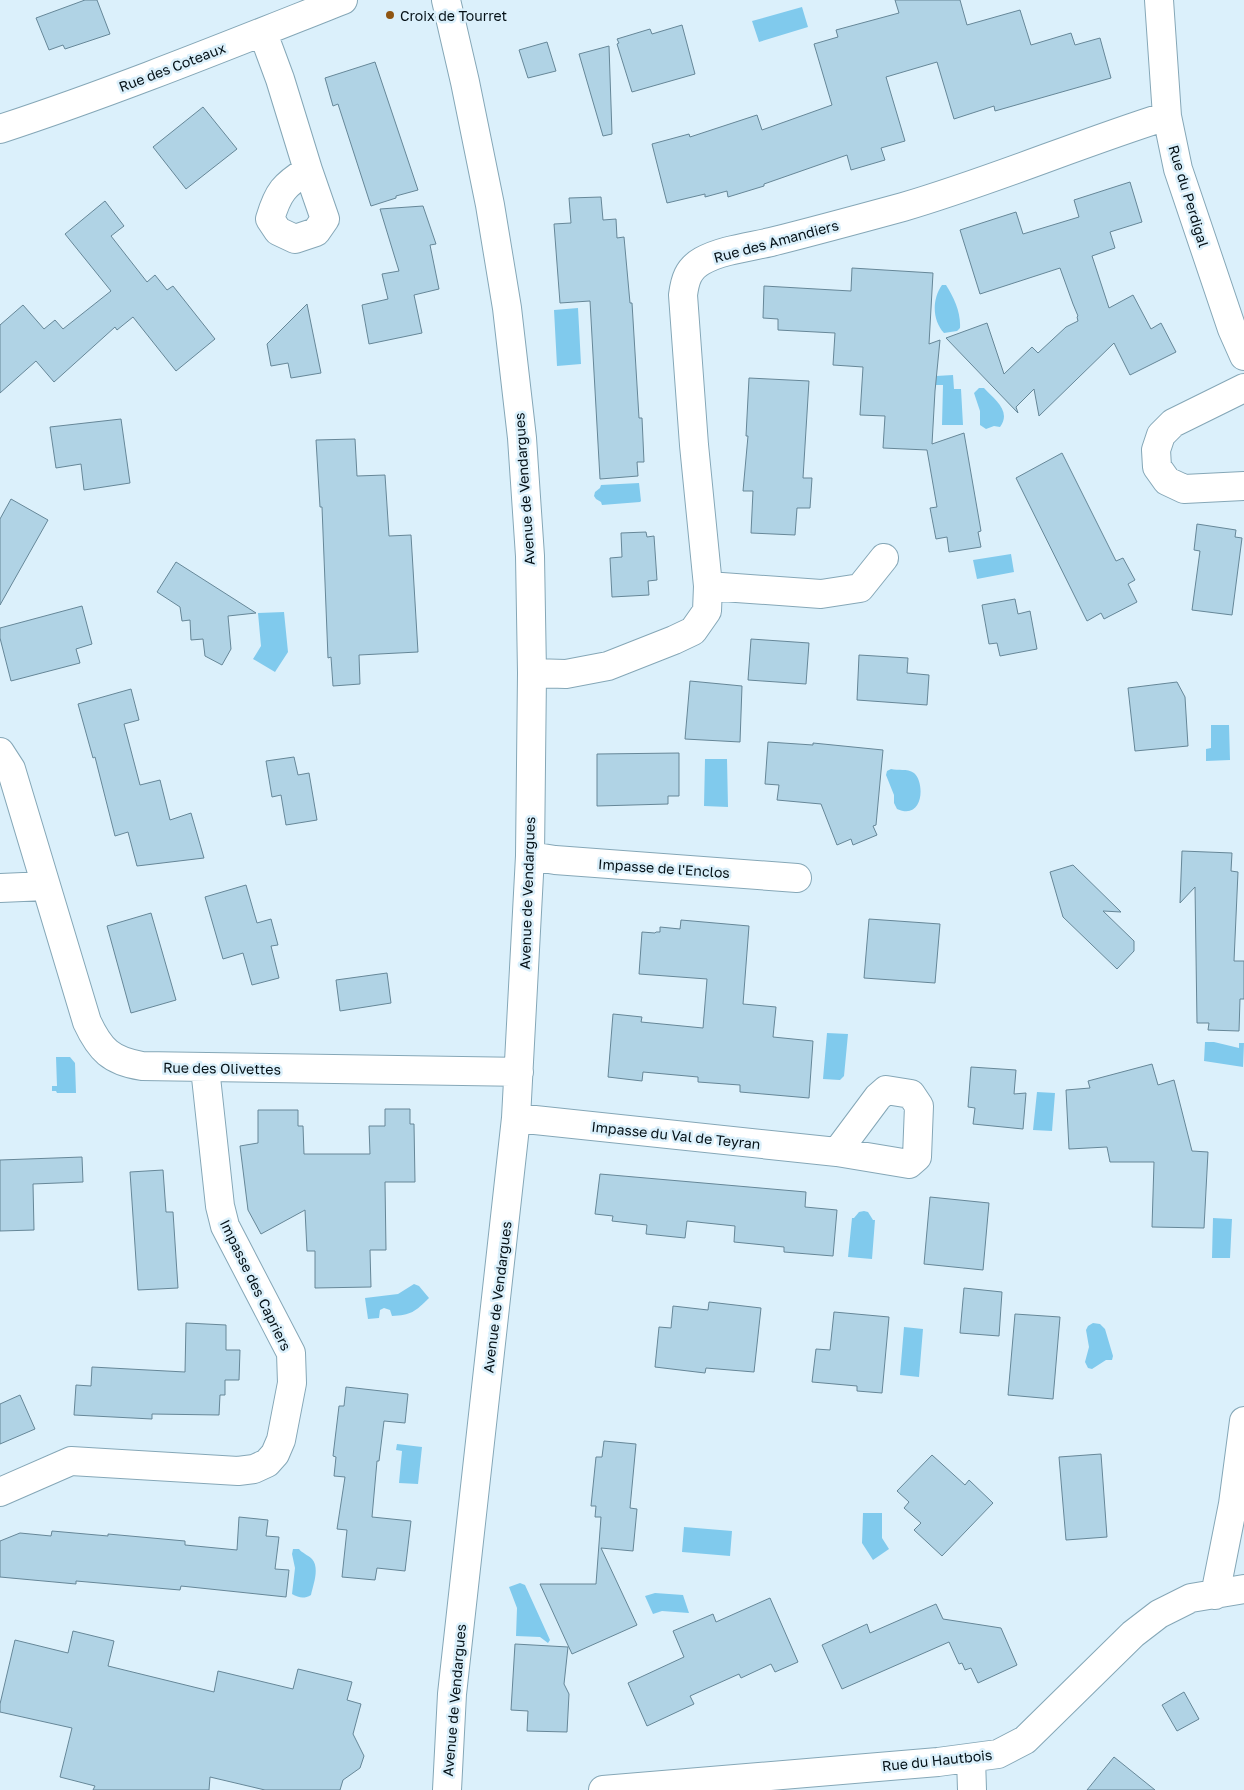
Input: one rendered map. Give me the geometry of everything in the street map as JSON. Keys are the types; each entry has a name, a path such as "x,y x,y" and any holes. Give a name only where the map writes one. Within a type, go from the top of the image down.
{"street":[{"name":"Rue des Coteaux","path":"0,130 81,102 263,33 343,0"},
{"name":"Avenue de Vendargues","path":"446,0 486,186 507,308 522,438 528,536 532,674 530,856 516,1118 452,1694 447,1790"},
{"name":"Rue du Perdigal","path":"1159,0 1167,116 1178,169 1232,329 1244,356"},
{"path":"263,33 280,79 308,170"},
{"name":"Rue des Amandiers","path":"532,674 566,674 608,666 692,631 707,610 708,586 694,445 684,295 685,280 691,269 714,256 905,206 1000,175 1108,135 1167,116"},
{"path":"1244,388 1173,423 1161,435 1156,450 1157,466 1166,481 1184,489 1244,486"},
{"path":"708,586 821,594 860,588 884,558"},
{"name":"Rue des Olivettes","path":"0,752 11,769 87,1022 96,1041 109,1054 125,1063 142,1066 519,1072"},
{"name":"Impasse de l'Enclos","path":"530,856 554,860 797,878"},
{"path":"0,888 46,886"},
{"name":"Impasse des Capriers","path":"0,1492 71,1461 238,1471 254,1469 267,1463 275,1454 280,1440 292,1383 291,1353 224,1226 220,1206 205,1068"},
{"name":"Impasse du Val de Teyran","path":"516,1118 836,1152"},
{"path":"1215,1595 1233,1504 1244,1421"},
{"name":"Rue du Hautbois","path":"602,1790 971,1758 998,1754 1025,1740 1133,1634 1159,1614 1191,1598 1244,1589"},
{"path":"971,1758 972,1790"}],"water":[{"path":"802,7 808,27 759,42 752,21"},
{"path":"942,285 946,285 956,305 960,322 960,328 957,331 944,333 935,316 936,297"},
{"path":"578,308 581,364 557,366 554,310"},
{"path":"953,375 954,389 961,389 963,425 942,425 943,385 936,385 936,376"},
{"path":"979,388 984,388 997,401 1003,411 1004,416 1000,427 994,426 986,429 980,425 980,411 974,393"},
{"path":"639,483 640,502 602,505 594,496 601,485"},
{"path":"1011,554 1014,572 977,579 973,560"},
{"path":"284,612 288,652 275,672 253,659 261,646 258,613"},
{"path":"1211,725 1229,725 1230,760 1206,761 1206,749 1211,748"},
{"path":"705,759 727,759 728,807 704,806"},
{"path":"891,769 914,773 918,778 921,792 920,799 913,810 897,809 886,775 887,771"},
{"path":"827,1033 848,1034 844,1076 840,1080 823,1079"},
{"path":"1205,1042 1214,1042 1239,1048 1239,1043 1244,1043 1243,1067 1204,1061"},
{"path":"56,1057 70,1057 75,1063 76,1093 57,1093 52,1091 52,1086 57,1086"},
{"path":"1037,1092 1055,1093 1052,1131 1033,1130"},
{"path":"859,1212 868,1212 873,1220 875,1220 872,1259 848,1257 852,1218"},
{"path":"1213,1218 1232,1219 1230,1258 1212,1258"},
{"path":"414,1284 419,1286 429,1298 416,1310 404,1315 392,1316 390,1310 384,1308 380,1310 379,1318 368,1319 365,1298 398,1294"},
{"path":"1093,1323 1100,1324 1105,1329 1113,1356 1112,1360 1106,1360 1092,1369 1088,1368 1085,1362 1089,1347 1086,1330"},
{"path":"904,1327 923,1329 919,1377 900,1375"},
{"path":"397,1444 422,1447 418,1484 399,1483 402,1451 396,1450"},
{"path":"863,1513 882,1513 882,1538 889,1549 873,1560 862,1543"},
{"path":"684,1527 732,1531 730,1556 682,1552"},
{"path":"293,1549 299,1549 312,1559 316,1567 311,1595 306,1597 292,1594 295,1568 292,1554"},
{"path":"520,1583 525,1585 550,1640 548,1643 540,1637 516,1636 517,1608 509,1587"},
{"path":"655,1593 683,1595 689,1613 662,1611 653,1614 645,1596"}],"building":[{"path":"85,0 97,0 110,34 65,49 63,45 49,50 36,18"},
{"path":"895,0 960,0 967,25 1020,10 1031,45 1071,33 1075,45 1100,38 1111,78 995,111 994,106 954,119 937,62 886,77 905,141 881,148 885,160 851,170 847,155 764,184 764,186 728,197 727,191 705,197 705,194 667,203 652,144 689,134 690,137 757,115 762,130 832,105 814,44 838,37 836,30 899,13"},
{"path":"682,25 695,74 632,92 617,39 650,29 652,34"},
{"path":"547,42 556,71 528,78 519,50"},
{"path":"609,46 612,134 603,136 579,54"},
{"path":"375,62 418,190 371,206 338,104 333,106 325,78"},
{"path":"203,107 237,149 186,189 153,147"},
{"path":"1130,182 1142,222 1110,232 1115,248 1092,256 1109,308 1133,295 1151,329 1161,323 1176,352 1130,375 1114,343 1039,416 1034,389 1016,407 1018,413 946,338 987,323 1004,374 1032,347 1038,353 1066,327 1078,321 1078,316 1060,268 980,294 960,230 1016,212 1023,234 1079,217 1074,200"},
{"path":"601,197 603,220 616,219 617,238 624,237 630,303 632,303 639,418 642,418 644,462 637,462 638,476 600,479 590,301 560,303 554,224 571,223 569,198"},
{"path":"105,201 124,226 111,236 147,282 155,275 167,290 173,286 215,339 176,371 133,317 117,330 115,327 54,382 36,361 0,393 0,325 23,305 44,329 55,320 63,329 111,291 65,234"},
{"path":"423,206 436,244 430,245 439,289 414,295 422,333 369,344 362,305 388,299 382,274 399,271 380,209"},
{"path":"852,268 933,273 929,344 940,340 932,444 964,433 981,531 978,532 981,547 949,552 947,537 936,539 930,508 937,507 927,450 883,448 885,416 860,415 863,367 833,365 835,333 778,330 778,319 763,318 764,286 851,291"},
{"path":"307,304 321,373 291,378 288,363 271,366 267,344"},
{"path":"749,378 809,381 803,478 812,478 810,508 797,508 795,535 751,533 753,491 743,491 748,436 746,436"},
{"path":"121,419 130,483 84,490 81,464 56,468 50,427"},
{"path":"355,439 357,476 385,475 389,536 411,535 418,652 359,655 360,684 333,686 331,657 328,658 322,507 320,507 316,440"},
{"path":"1062,453 1116,561 1123,558 1135,580 1128,584 1137,602 1104,619 1101,613 1087,621 1016,478"},
{"path":"11,499 48,520 0,605 0,519"},
{"path":"1197,524 1236,530 1235,537 1242,538 1232,615 1192,610 1200,551 1194,550"},
{"path":"646,532 647,537 654,536 657,580 648,581 649,595 612,597 610,558 622,557 621,533"},
{"path":"176,562 256,613 228,616 231,649 222,665 205,656 203,639 191,640 190,620 182,621 180,607 157,592"},
{"path":"1015,599 1018,614 1030,611 1037,649 1000,656 997,643 989,644 982,605"},
{"path":"82,606 92,644 76,649 80,663 11,681 0,638 0,628"},
{"path":"751,639 809,643 806,684 748,680"},
{"path":"859,655 908,658 907,673 929,675 927,705 857,700"},
{"path":"690,681 742,686 740,742 685,739"},
{"path":"1177,682 1185,697 1188,746 1135,751 1128,688"},
{"path":"131,689 139,720 124,724 140,785 160,780 170,820 191,813 204,858 137,866 128,832 115,836 95,757 93,758 78,704"},
{"path":"768,742 813,745 813,743 883,750 876,825 873,826 877,835 853,845 851,839 837,845 821,804 777,800 779,785 765,784"},
{"path":"679,753 679,796 668,796 668,804 597,806 597,754"},
{"path":"294,757 298,775 309,773 317,820 286,825 281,795 272,797 266,761"},
{"path":"1182,851 1232,853 1231,871 1238,872 1234,961 1244,961 1244,999 1240,999 1239,1031 1208,1030 1209,1023 1197,1023 1195,887 1180,903"},
{"path":"1073,865 1121,912 1103,911 1134,941 1134,951 1117,969 1063,917 1050,872"},
{"path":"246,885 257,923 271,919 278,945 271,946 279,978 252,985 243,953 223,959 205,897"},
{"path":"151,913 176,1000 131,1013 107,926"},
{"path":"869,919 940,924 935,983 864,978"},
{"path":"681,920 749,926 743,1004 776,1007 773,1037 813,1041 809,1098 740,1092 740,1085 698,1082 698,1077 643,1072 642,1081 608,1077 613,1014 642,1017 641,1022 703,1028 707,979 639,974 642,932 660,932 660,927 680,929"},
{"path":"387,973 391,1003 340,1011 336,980"},
{"path":"1152,1064 1158,1085 1174,1080 1192,1151 1208,1152 1204,1228 1152,1227 1154,1162 1110,1162 1107,1147 1069,1149 1066,1090 1090,1088 1088,1081"},
{"path":"971,1067 1016,1070 1014,1094 1026,1093 1023,1129 973,1124 975,1108 968,1107"},
{"path":"385,1109 410,1109 410,1124 414,1124 415,1182 385,1182 386,1250 370,1250 371,1287 315,1288 315,1251 307,1251 305,1210 261,1234 248,1210 240,1146 258,1143 258,1110 298,1110 298,1126 303,1126 304,1154 370,1154 369,1126 385,1126"},
{"path":"82,1157 83,1182 33,1184 34,1230 0,1231 0,1160"},
{"path":"163,1170 166,1212 173,1212 178,1288 138,1290 130,1172"},
{"path":"600,1174 806,1192 805,1207 837,1210 833,1256 784,1252 784,1247 734,1242 735,1226 687,1221 685,1238 646,1234 647,1225 612,1221 613,1216 595,1214"},
{"path":"930,1197 989,1203 983,1270 924,1264"},
{"path":"964,1288 1002,1292 999,1336 960,1333"},
{"path":"709,1302 761,1308 754,1372 706,1368 705,1373 655,1367 659,1327 671,1328 673,1306 708,1310"},
{"path":"834,1312 889,1317 882,1393 857,1391 857,1386 812,1382 816,1349 830,1350"},
{"path":"1015,1314 1060,1317 1053,1399 1008,1395"},
{"path":"186,1323 226,1325 226,1350 240,1350 239,1380 225,1380 225,1395 220,1395 219,1415 152,1414 152,1419 74,1415 76,1385 91,1386 92,1367 185,1372"},
{"path":"346,1387 408,1394 405,1423 384,1421 379,1461 377,1461 372,1517 411,1521 405,1571 377,1568 375,1580 342,1577 347,1530 337,1529 345,1477 334,1476 336,1457 333,1456 339,1406 344,1406"},
{"path":"20,1395 35,1429 0,1444 0,1404"},
{"path":"604,1441 636,1444 630,1508 637,1509 633,1551 601,1548 637,1625 572,1654 540,1584 596,1584 601,1517 595,1517 596,1506 591,1506 596,1457 602,1457"},
{"path":"1101,1454 1107,1537 1066,1540 1059,1457"},
{"path":"932,1455 965,1485 969,1480 993,1503 942,1556 914,1530 921,1523 904,1508 909,1502 897,1491"},
{"path":"239,1517 268,1520 266,1536 279,1537 275,1569 289,1570 286,1597 181,1586 180,1590 76,1581 76,1584 0,1577 0,1541 20,1533 51,1536 52,1531 108,1536 108,1534 185,1541 185,1545 237,1550"},
{"path":"770,1598 798,1662 775,1672 771,1664 741,1678 739,1674 690,1696 694,1704 647,1726 628,1683 684,1657 673,1631 713,1614 716,1622"},
{"path":"936,1604 943,1619 1001,1628 1017,1665 978,1683 971,1668 965,1670 962,1663 959,1664 949,1642 842,1689 822,1645 867,1624 870,1633"},
{"path":"73,1631 114,1641 108,1666 214,1692 218,1671 293,1689 298,1669 352,1682 347,1700 361,1704 353,1734 364,1756 360,1768 343,1780 340,1790 265,1790 210,1777 209,1790 93,1790 95,1786 60,1777 72,1728 0,1712 0,1704 15,1640 68,1653"},
{"path":"515,1644 568,1647 564,1684 569,1694 567,1732 527,1731 528,1711 511,1710"},
{"path":"1184,1692 1199,1719 1177,1731 1162,1705"},
{"path":"1114,1757 1155,1790 1087,1790"}],"place":[{"name":"Croix de Tourret","path":"390,15"}]}
